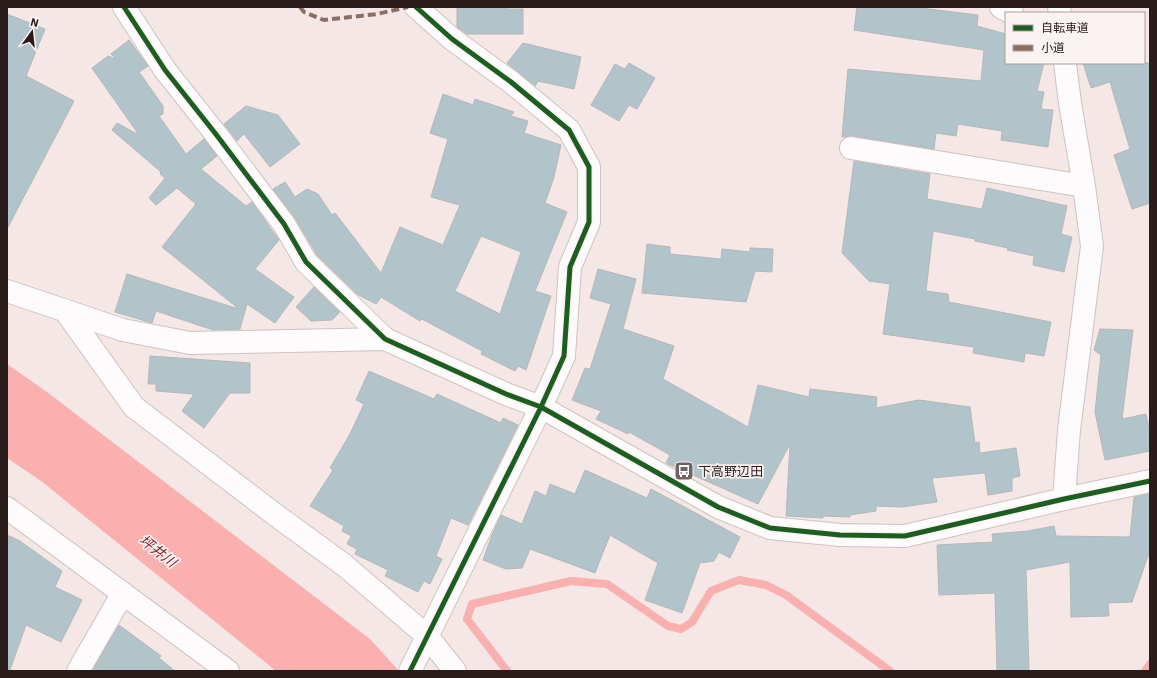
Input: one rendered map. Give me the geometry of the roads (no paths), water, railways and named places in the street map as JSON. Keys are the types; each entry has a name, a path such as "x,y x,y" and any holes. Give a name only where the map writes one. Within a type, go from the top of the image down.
{"street":[{"path":"124,7 165,70 215,132 284,224 306,262 385,339 506,394 540,407 718,507 770,528 840,535 905,536 1064,499 1150,481"},
{"path":"411,669 564,356 570,267 589,222 589,167 569,130 511,82 452,39 416,7"},
{"path":"1001,7 1010,12"},
{"path":"1064,499 1073,394 1092,246 1065,64"},
{"path":"852,148 1084,186"},
{"path":"7,292 123,330 190,343 385,339"},
{"path":"66,312 134,408 344,565 427,636 455,671"},
{"path":"7,508 228,671"},
{"path":"78,671 122,594"}],"water":[{"name":"坪井川","path":"7,364 47,392 370,639 399,671 276,671 41,481 7,458"}],"waterway":[{"path":"507,671 467,619 472,604 571,581 607,584 668,626 681,629 692,622 711,591 739,580 766,585 786,595 890,671"},
{"path":"1145,671 1150,664"}],"place":[{"name":"下高野辺田","path":"684,471"}]}
